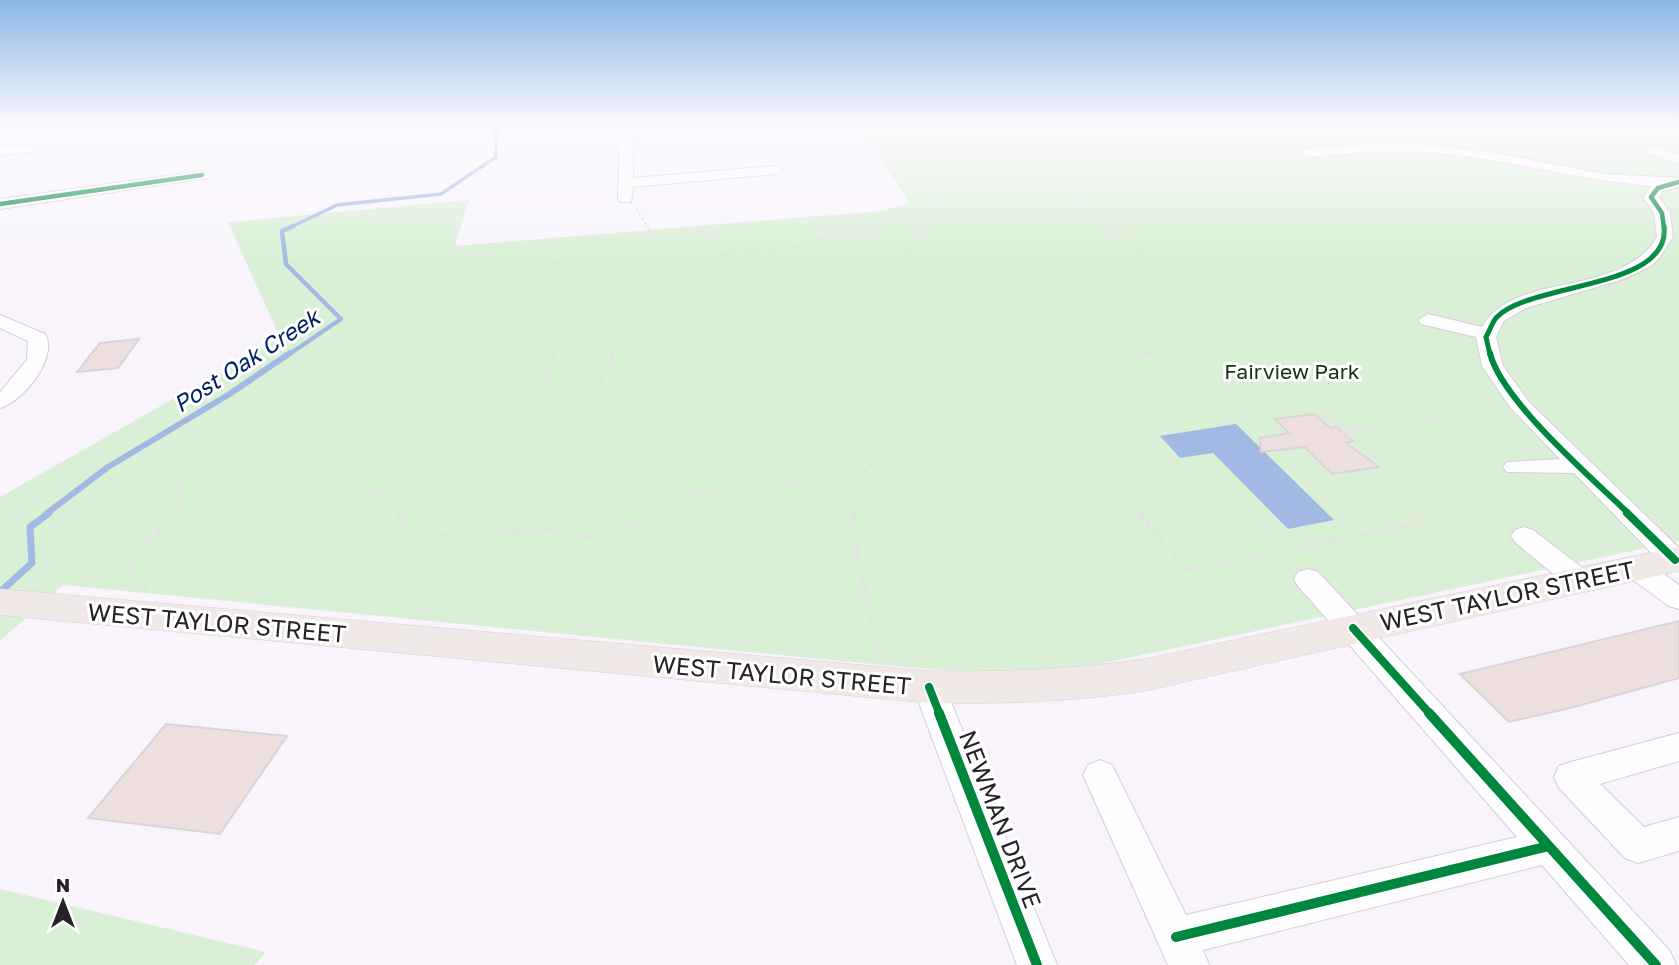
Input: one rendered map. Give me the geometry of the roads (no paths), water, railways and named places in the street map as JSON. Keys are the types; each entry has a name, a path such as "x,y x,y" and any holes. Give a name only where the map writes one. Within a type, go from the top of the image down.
{"main road":[{"name":"WEST TAYLOR STREET","path":"0,602 929,687 1009,688 1083,684 1144,675 1677,559"}],"street":[{"path":"626,200 628,170"},
{"path":"628,183 776,170"},
{"path":"1563,170 1605,178 1674,183"},
{"path":"0,204 202,175"},
{"path":"1605,178 1651,197 1662,213 1665,237 1647,261 1628,272 1538,296 1498,314 1485,342 1501,384 1580,466 1677,559"},
{"path":"1651,197 1658,188 1674,183"},
{"path":"1428,320 1487,334"},
{"path":"0,401 9,396 37,361 38,338 6,329"},
{"path":"1515,467 1580,466"},
{"path":"1524,536 1579,580"},
{"path":"1636,568 1679,599"},
{"path":"1308,579 1656,965"},
{"name":"NEWMAN DRIVE","path":"929,687 1037,965"},
{"path":"1679,747 1571,777 1638,846 1679,834"},
{"path":"1100,775 1182,951 1549,846"}],"water":[{"path":"1236,424 1334,520 1288,529 1213,453 1180,458 1160,436"}],"waterway":[{"name":"Post Oak Creek","path":"289,228 337,205 441,194 477,170"},
{"name":"Post Oak Creek","path":"288,355 341,319 286,264 282,231 293,226"},
{"name":"Post Oak Creek","path":"46,514 108,467 228,395 290,353"},
{"name":"Post Oak Creek","path":"0,592 32,563 30,527 49,513"}],"park label":[{"name":"Fairview Park","path":"1292,371"}]}
